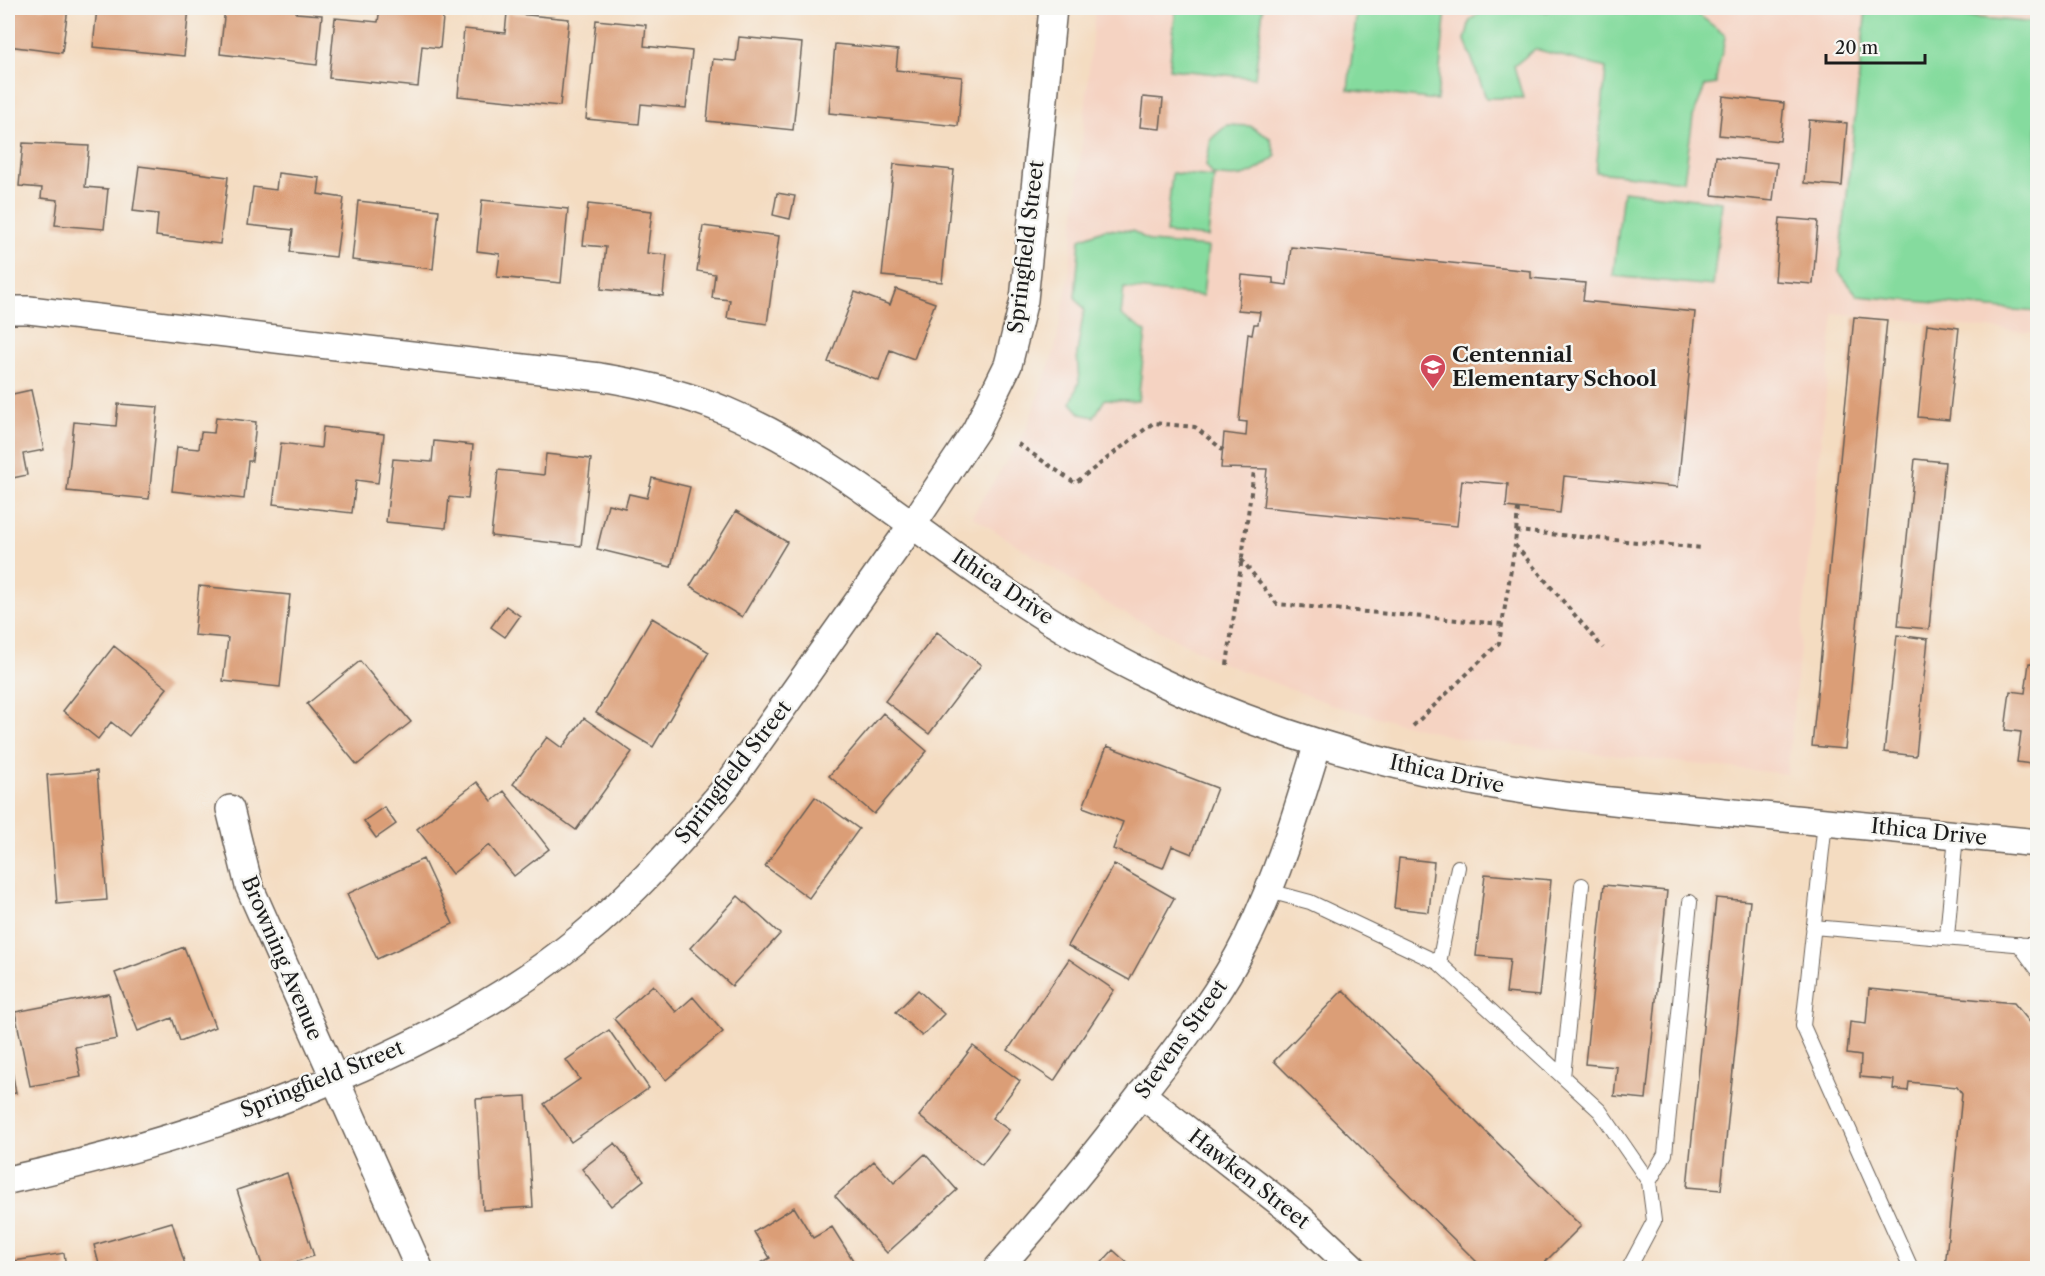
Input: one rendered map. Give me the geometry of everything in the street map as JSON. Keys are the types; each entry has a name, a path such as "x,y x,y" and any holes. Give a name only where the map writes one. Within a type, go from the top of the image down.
{"street":[{"name":"Springfield Street","path":"8,1180 189,1130 333,1079 405,1046 496,997 578,940 615,909 663,860 725,789 913,524 976,430 994,397 1017,333 1024,300 1053,8"},
{"name":"Ithica Drive","path":"8,310 65,314 639,383 725,410 768,430 806,452 913,524 1001,589 1108,654 1212,704 1318,743 1409,768 1520,789 2037,843"},
{"name":"Stevens Street","path":"998,1269 1063,1195 1198,1023 1223,983 1269,891 1318,743"},
{"name":"Browning Avenue","path":"230,809 249,886 419,1269"},
{"name":"Hawken Street","path":"1141,1094 1291,1211 1353,1269"}],"lane":[{"path":"1825,822 1803,1026 1911,1269"},
{"path":"1947,937 1956,835"},
{"path":"1439,963 1458,867"},
{"path":"1563,1077 1582,885"},
{"path":"1269,891 1310,902 1439,963 1600,1111 1650,1182 1654,1221 1629,1269"},
{"path":"1650,1182 1665,1154 1690,902"},
{"path":"1813,927 2037,946"},
{"path":"2019,944 2037,970"}],"path":[{"path":"1018,444 1075,483 1153,423 1196,427 1223,450"},
{"path":"1227,665 1254,471"},
{"path":"1413,726 1499,643 1515,545 1518,509"},
{"path":"1516,531 1703,548"},
{"path":"1515,545 1603,648"},
{"path":"1241,559 1277,604 1502,624"}],"shaded area":[{"name":"Centennial Elementary School","path":"1095,8 2037,8 2037,333 1834,313 1787,774 1462,739 1335,706 1227,665 1116,609 972,516 1026,430 1055,349 1069,276"}],"green space":[{"path":"1176,8 1263,8 1255,78 1169,69"},
{"path":"1357,8 1446,8 1437,100 1348,90"},
{"path":"1487,8 1536,8 1547,12 1552,8 1603,8 1628,14 1658,8 1690,8 1725,35 1716,84 1705,86 1693,117 1684,181 1596,172 1606,68 1535,49 1514,66 1523,98 1486,98 1465,40 1470,20"},
{"path":"1866,8 2037,23 2037,312 1858,296 1839,272"},
{"path":"1227,125 1250,126 1270,138 1276,156 1248,174 1233,177 1213,175 1206,165 1211,139"},
{"path":"1172,173 1214,177 1208,237 1166,233"},
{"path":"1623,191 1722,202 1713,286 1613,276"},
{"path":"1105,229 1133,231 1151,242 1208,247 1203,296 1124,288 1121,315 1146,332 1138,401 1105,399 1094,417 1081,414 1071,403 1079,382 1077,353 1084,309 1075,297 1080,239"}],"building":[{"path":"8,8 68,8 62,53 8,46"},
{"path":"97,8 189,8 184,56 93,47"},
{"path":"225,8 297,8 296,13 322,15 317,65 220,54"},
{"path":"380,8 444,8 440,48 422,46 418,87 329,78 335,18 378,22"},
{"path":"507,13 569,19 560,106 458,96 464,29 505,33"},
{"path":"596,20 646,25 644,46 692,51 686,108 641,104 639,124 586,119"},
{"path":"739,37 802,43 793,130 707,121 713,59 736,61"},
{"path":"835,44 898,50 896,70 962,77 958,126 829,113"},
{"path":"1723,96 1784,103 1780,141 1719,135"},
{"path":"1143,97 1163,99 1160,129 1140,127"},
{"path":"1809,120 1847,123 1842,186 1804,183"},
{"path":"23,143 89,146 85,187 108,189 104,229 55,225 58,200 41,198 42,188 19,186"},
{"path":"1716,156 1777,163 1773,201 1712,195"},
{"path":"894,164 954,170 942,282 882,276"},
{"path":"139,166 228,177 220,244 156,236 158,214 133,211"},
{"path":"278,173 320,178 318,194 344,198 336,257 290,252 293,230 248,225 253,187 276,190"},
{"path":"777,193 795,196 790,219 773,215"},
{"path":"482,200 568,209 561,283 497,277 500,254 477,251"},
{"path":"358,201 439,210 433,269 352,260"},
{"path":"588,204 652,211 647,253 667,255 663,296 601,289 606,247 583,245"},
{"path":"1780,218 1818,221 1813,284 1775,281"},
{"path":"703,226 779,236 767,324 727,318 730,300 712,298 715,274 697,271"},
{"path":"1291,247 1531,271 1531,278 1585,283 1583,301 1695,312 1678,487 1564,476 1560,513 1506,507 1508,484 1462,480 1457,526 1263,507 1267,469 1221,468 1224,433 1246,436 1247,422 1239,421 1248,334 1252,335 1254,324 1258,324 1260,312 1238,310 1242,275 1273,278 1273,283 1287,285"},
{"path":"896,289 935,303 914,359 890,350 879,381 828,362 855,292 890,305"},
{"path":"1854,317 1887,320 1845,749 1812,746"},
{"path":"1927,324 1959,328 1949,420 1918,417"},
{"path":"31,390 44,450 23,454 27,475 8,479 8,395"},
{"path":"118,404 158,407 149,499 67,491 74,422 116,426"},
{"path":"216,417 256,422 252,461 248,461 244,499 172,491 177,447 199,449 201,432 214,433"},
{"path":"323,427 384,434 378,483 356,480 352,513 273,504 281,443 321,448"},
{"path":"434,441 473,445 468,499 449,497 446,528 386,522 393,459 432,462"},
{"path":"546,454 591,459 581,546 491,536 498,470 544,475"},
{"path":"1915,459 1945,462 1929,629 1898,626"},
{"path":"652,478 690,487 671,567 597,549 608,504 625,508 629,494 647,498"},
{"path":"736,511 787,542 742,617 690,586"},
{"path":"199,586 290,595 280,687 223,681 228,638 194,635"},
{"path":"506,606 520,616 505,637 491,627"},
{"path":"652,618 709,652 653,747 596,713"},
{"path":"937,632 981,665 929,734 885,701"},
{"path":"1897,635 1928,639 1916,756 1884,752"},
{"path":"114,646 167,688 129,736 111,722 98,739 63,711"},
{"path":"360,661 411,722 357,765 307,704"},
{"path":"2029,663 2038,664 2038,765 2017,762 2021,732 2005,730 2010,691 2025,693"},
{"path":"883,713 927,751 874,814 829,776"},
{"path":"584,718 632,752 576,830 513,784 547,737 562,748"},
{"path":"1107,746 1217,788 1192,854 1172,846 1163,868 1113,849 1123,822 1083,807"},
{"path":"97,771 107,900 57,904 47,775"},
{"path":"477,782 492,801 504,791 549,849 514,876 489,845 452,874 417,829"},
{"path":"815,797 859,829 809,898 765,866"},
{"path":"384,807 396,824 376,838 364,821"},
{"path":"1399,858 1434,862 1429,912 1394,908"},
{"path":"423,859 453,924 377,959 347,894"},
{"path":"1114,864 1174,898 1129,980 1068,946"},
{"path":"1485,874 1551,880 1539,996 1506,993 1510,959 1476,956"},
{"path":"1604,885 1667,891 1646,1099 1614,1096 1617,1067 1585,1064"},
{"path":"738,896 780,934 732,986 690,948"},
{"path":"1716,898 1750,901 1721,1190 1687,1187"},
{"path":"184,947 215,1027 180,1041 172,1018 138,1031 115,973"},
{"path":"1069,959 1114,990 1054,1081 1008,1050"},
{"path":"653,985 676,1012 693,997 723,1032 666,1080 614,1019"},
{"path":"1869,989 2014,1003 2038,1032 2038,1238 2034,1268 1945,1268 1962,1094 1957,1087 1909,1082 1908,1091 1893,1089 1894,1080 1860,1077 1861,1056 1847,1054 1850,1022 1866,1024"},
{"path":"918,990 944,1014 922,1036 896,1012"},
{"path":"1343,990 1581,1226 1539,1268 1483,1268 1274,1061"},
{"path":"109,994 117,1039 75,1047 81,1077 30,1086 15,1012"},
{"path":"609,1030 649,1088 571,1142 544,1104 580,1079 566,1060"},
{"path":"973,1046 1020,1081 992,1118 1009,1130 982,1165 919,1116"},
{"path":"8,1049 16,1093 8,1094"},
{"path":"526,1096 533,1207 483,1210 476,1099"},
{"path":"615,1143 644,1180 611,1206 582,1169"},
{"path":"925,1154 957,1190 887,1253 835,1196 874,1161 894,1183"},
{"path":"287,1173 314,1256 276,1268 263,1268 237,1190"},
{"path":"794,1207 813,1238 832,1227 858,1268 752,1268 770,1258 754,1232"},
{"path":"172,1222 186,1268 100,1268 94,1245"},
{"path":"1113,1250 1133,1268 1097,1268"},
{"path":"64,1253 66,1268 8,1268 8,1262"}],"place":[{"name":"Centennial Elementary School","path":"1433,390"}]}
